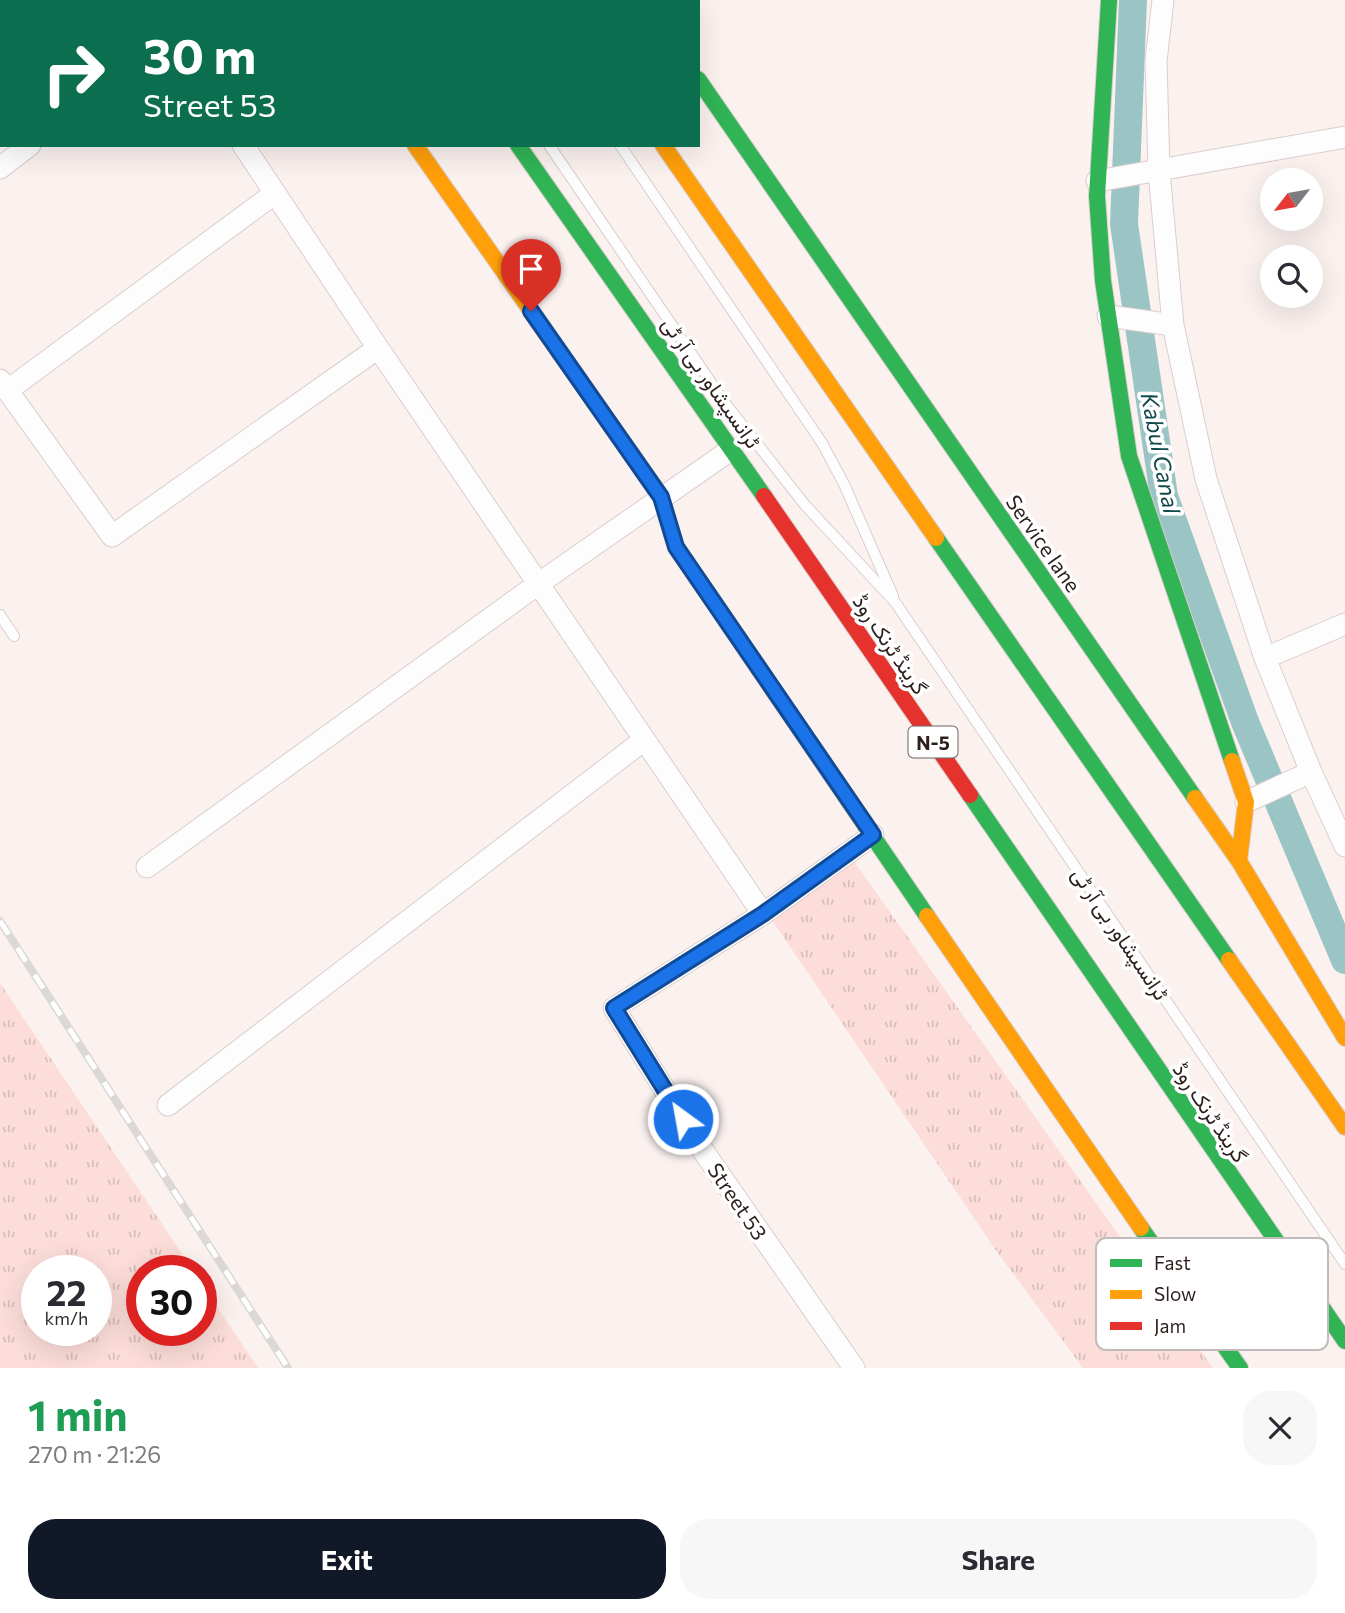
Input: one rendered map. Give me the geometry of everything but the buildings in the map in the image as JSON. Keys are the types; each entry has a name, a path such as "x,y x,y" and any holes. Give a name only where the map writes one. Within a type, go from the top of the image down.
{"main road":[{"path":"1109,0 1102,181 1102,281 1115,317 1129,456 1202,676 1254,798 1238,861"},
{"name":"Service lane","path":"700,82 1238,861 1345,1038"},
{"path":"416,147 661,497 676,547 1150,1238"},
{"name":"گرینڈ ٹرنک روڈ","path":"519,147 732,449 1272,1238"},
{"path":"664,147 1345,1127"},
{"path":"1328,1296 1335,1299"},
{"name":"گرینڈ ٹرنک روڈ","path":"1328,1317 1345,1341"},
{"path":"1228,1350 1240,1368"}],"street":[{"path":"1163,0 1156,61 1155,172 1169,324 1206,479 1304,776 1345,846"},
{"path":"1102,181 1345,137"},
{"path":"0,168 27,147"},
{"path":"244,147 763,914"},
{"path":"274,194 4,385 112,536 378,348"},
{"path":"1115,317 1169,324"},
{"path":"146,866 538,584 732,449"},
{"path":"1265,659 1345,624"},
{"path":"168,1105 643,740"},
{"path":"1254,798 1304,776"},
{"name":"Street 53","path":"855,1368 697,1142 614,1008 763,914 873,835"}],"lane":[{"name":"ٹرانسپشاور بی آر ٹی","path":"551,147 725,403 805,505 895,602 1327,1238"},
{"name":"ٹرانسپشاور بی آر ٹی","path":"621,147 822,443 844,484 895,602"},
{"path":"0,615 14,636"},
{"name":"ٹرانسپشاور بی آر ٹی","path":"1328,1239 1345,1264"}],"green space":[{"path":"853,860 1121,1238 1096,1238 1096,1350 1200,1350 1213,1368 1083,1368 995,1249 772,920"},
{"path":"0,983 183,1255 126,1255 126,1346 217,1346 217,1307 258,1368 0,1368"}],"waterway":[{"name":"Kabul Canal","path":"1133,0 1124,224 1164,496 1245,722 1345,960"}],"railway":[{"path":"0,921 288,1368"}],"traffic: fast":[{"path":"1109,0 1097,196 1103,281 1129,456 1232,761"},
{"path":"700,82 1195,798"},
{"path":"519,147 764,496"},
{"path":"553,342 661,497 676,547 927,916"},
{"path":"936,538 1229,960"},
{"path":"970,795 1274,1238"},
{"path":"1141,1228 1148,1238"},
{"path":"1328,1316 1345,1341"},
{"path":"1227,1350 1240,1368"}],"traffic: slow":[{"path":"416,147 553,342"},
{"path":"664,147 936,538"},
{"path":"1232,761 1246,802 1239,861"},
{"path":"1195,798 1239,861 1345,1038"},
{"path":"927,916 1141,1228"},
{"path":"1229,960 1345,1127"}],"traffic: jam":[{"path":"764,496 970,795"}],"route":[{"path":"531,311 661,497 676,547 873,835 763,914 614,1008 683,1119"}]}
